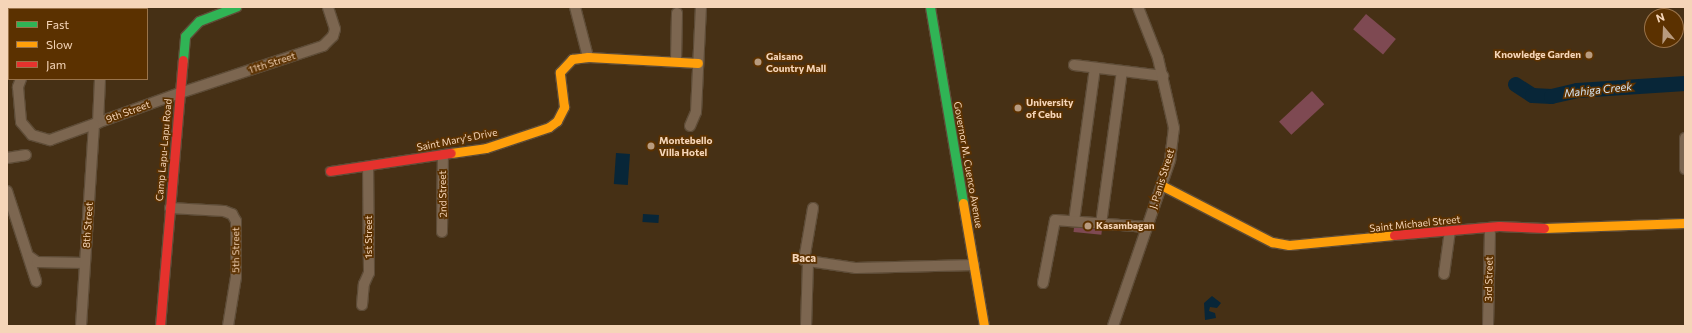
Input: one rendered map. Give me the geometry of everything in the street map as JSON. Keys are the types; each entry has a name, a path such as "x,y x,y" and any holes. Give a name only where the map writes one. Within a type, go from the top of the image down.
{"street":[{"name":"Camp Lapu-Lapu Road","path":"160,326 184,36 199,21 236,7"},
{"name":"11th Street","path":"180,93 323,46 329,42 335,29 328,7"},
{"path":"575,7 588,57"},
{"path":"690,126 696,112 701,7"},
{"name":"Governor M. Cuenco Avenue","path":"930,7 984,326"},
{"name":"J. Panis Street","path":"1113,326 1170,160 1174,128 1163,76 1152,39 1138,7"},
{"path":"676,61 678,13"},
{"name":"Saint Mary's Drive","path":"330,171 368,167 486,148 549,127 556,120 564,107 560,72 572,60 588,57 698,62"},
{"path":"1074,65 1163,76"},
{"path":"1074,221 1095,68"},
{"path":"1102,224 1122,71"},
{"name":"9th Street","path":"21,80 18,88 21,122 32,134 50,140 180,93"},
{"name":"9th Street","path":"96,123 100,80"},
{"name":"8th Street","path":"81,326 96,123"},
{"path":"1685,138 1685,169"},
{"path":"7,158 26,155"},
{"name":"2nd Street","path":"442,232 443,155"},
{"name":"1st Street","path":"362,305 364,284 369,273 368,167"},
{"name":"Saint Michael Street","path":"1161,185 1272,242 1289,245 1518,226 1530,229 1685,224"},
{"path":"7,191 30,257 36,281"},
{"name":"5th Street","path":"170,208 224,211 232,214 236,221 236,277 228,326"},
{"path":"813,208 804,260 856,268 974,264"},
{"path":"1043,283 1055,220 1102,224 1126,224 1147,227"},
{"path":"1444,274 1450,231"},
{"name":"3rd Street","path":"1488,326 1490,233"},
{"path":"30,257 37,262 85,263"},
{"path":"806,326 808,261"}],"shaded area":[{"path":"1366,14 1396,39 1383,54 1353,29"},
{"path":"1312,91 1324,104 1291,135 1279,122"},
{"name":"Kasambagan","path":"1075,218 1103,221 1101,235 1074,232"}],"water":[{"path":"616,153 630,154 628,185 614,184"},
{"path":"643,214 659,215 658,223 642,222"},
{"path":"1212,296 1221,303 1217,308 1210,307 1209,311 1215,313 1216,318 1205,320 1204,303"}],"waterway":[{"name":"Mahiga Creek","path":"1515,84 1532,95 1551,96 1577,90 1685,83"}],"traffic: fast":[{"path":"183,60 185,36 199,21 236,7"},
{"path":"930,7 963,203"}],"traffic: slow":[{"path":"451,153 486,148 549,127 557,121 564,107 560,72 572,59 588,57 698,63"},
{"path":"1161,185 1272,242 1289,245 1394,235"},
{"path":"963,203 984,326"},
{"path":"1544,228 1685,223"}],"traffic: jam":[{"path":"160,326 183,60"},
{"path":"330,171 451,153"},
{"path":"1394,235 1499,226 1544,228"}],"place":[{"name":"Knowledge Garden","path":"1589,55"},
{"name":"Gaisano Country Mall","path":"758,62"},
{"name":"University of Cebu","path":"1018,108"},
{"name":"Montebello Villa Hotel","path":"651,146"},
{"name":"Kasambagan","path":"1088,226"}],"district":[{"name":"Baca","path":"804,258"}]}
